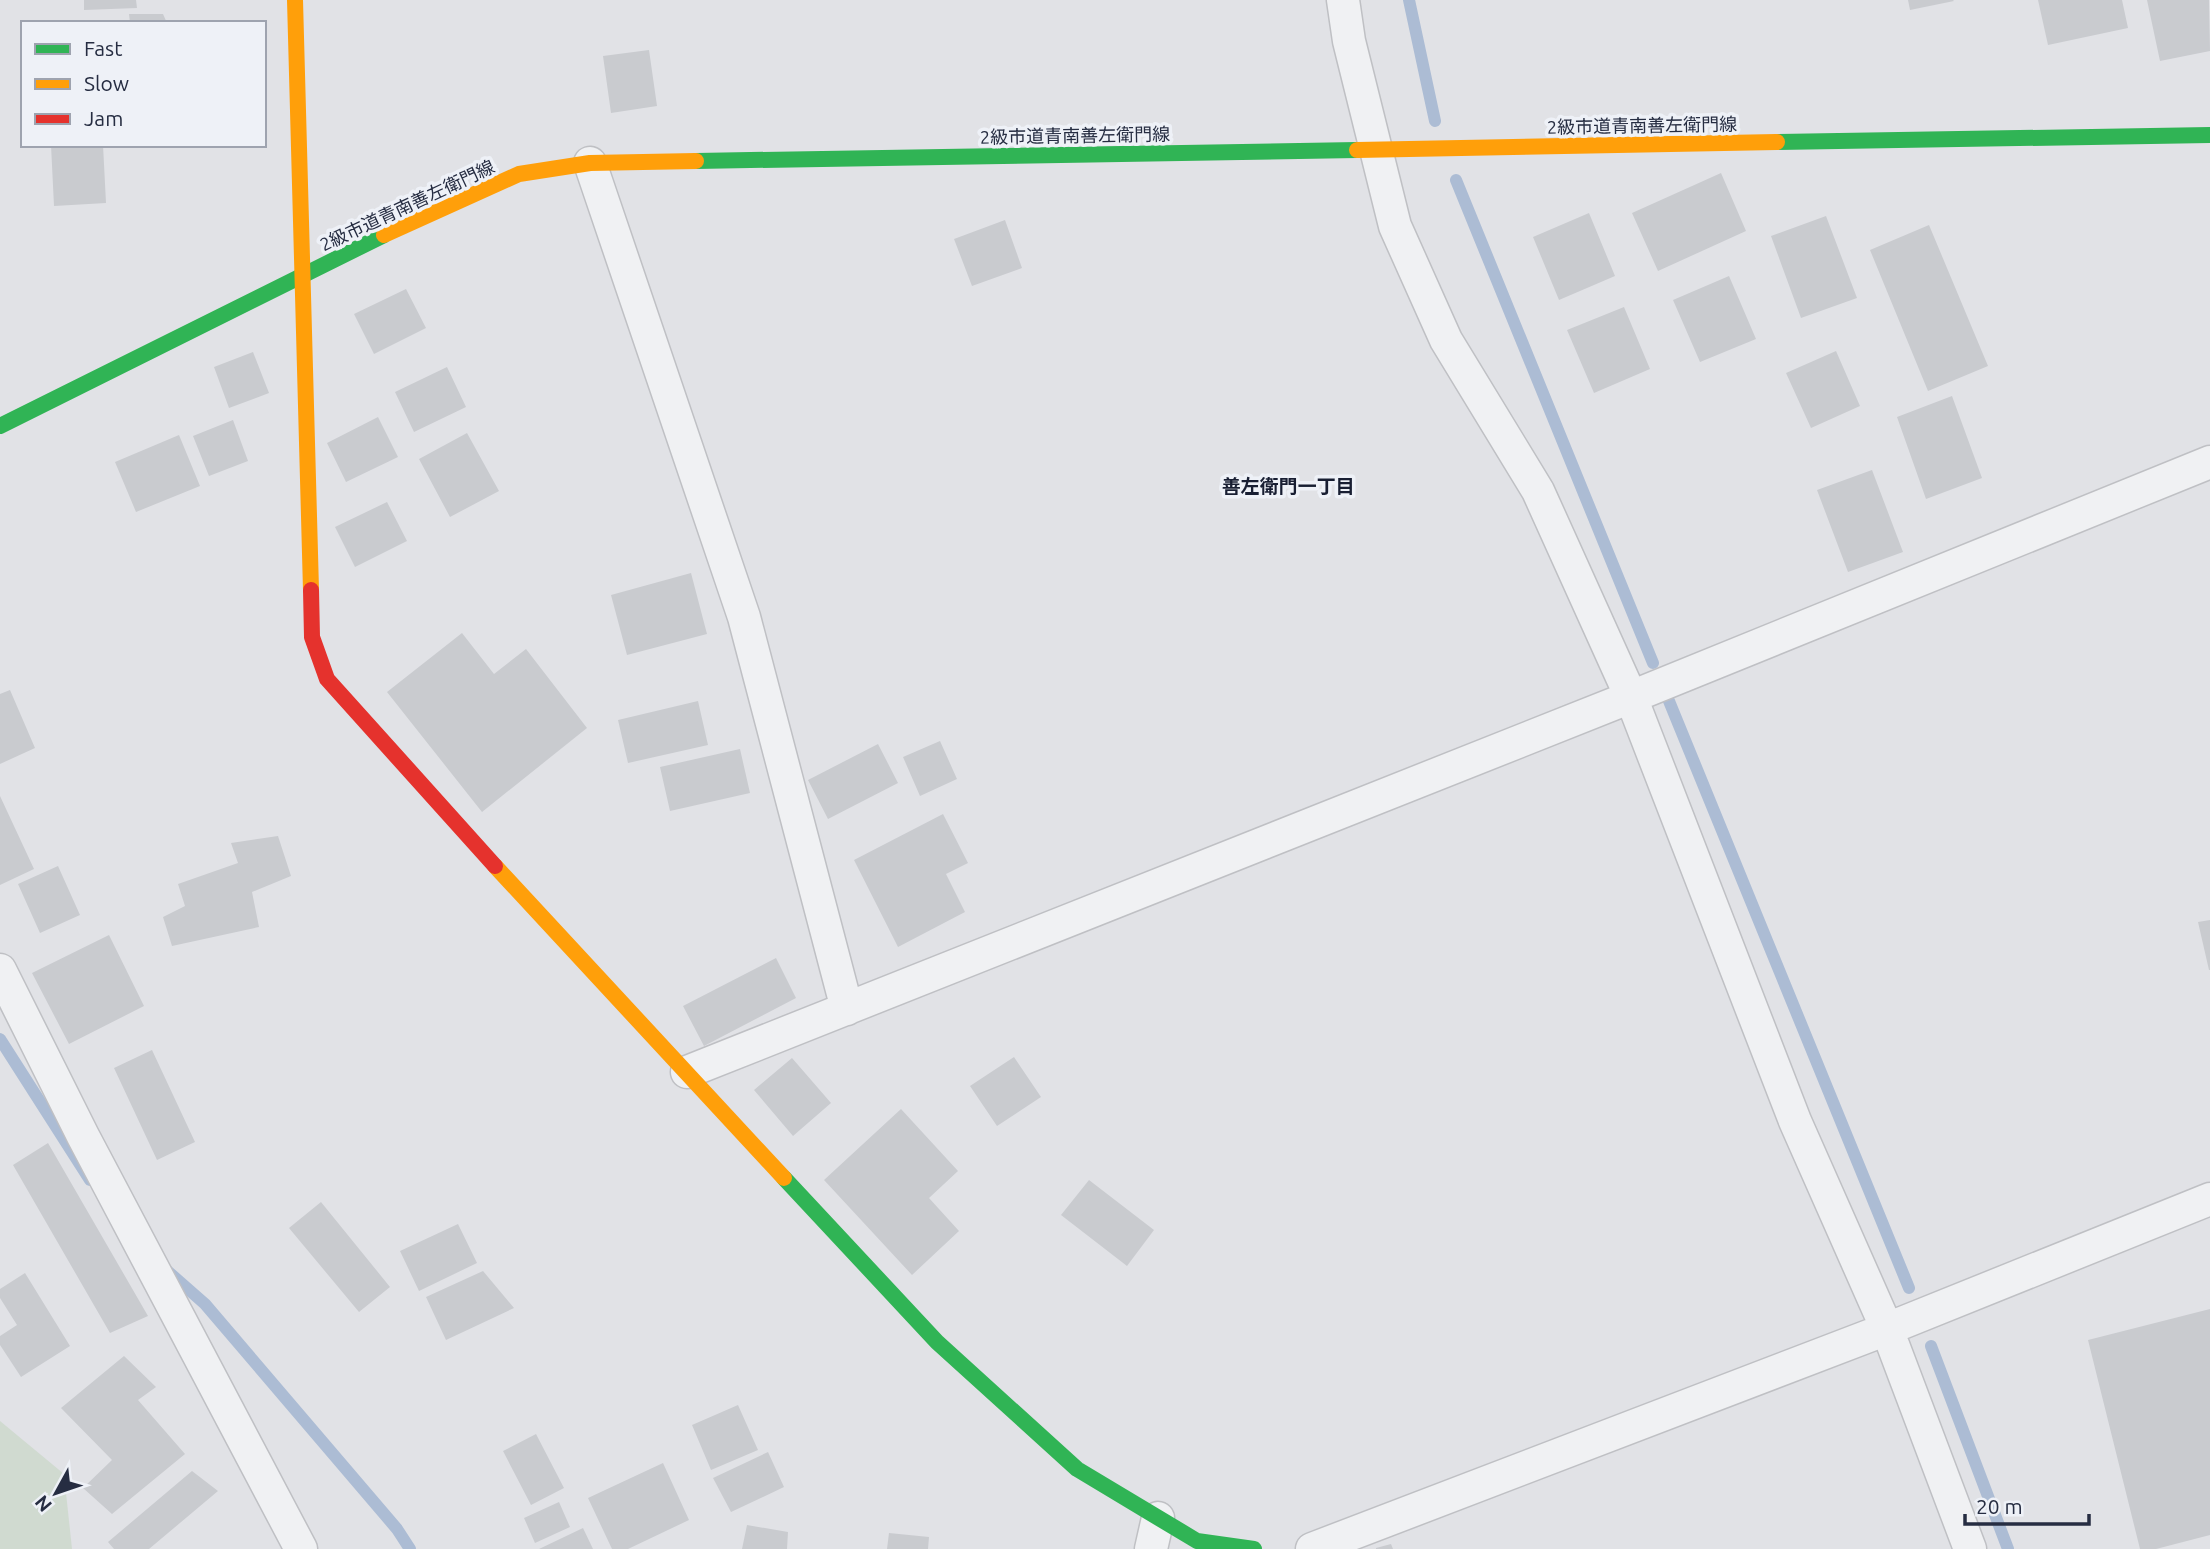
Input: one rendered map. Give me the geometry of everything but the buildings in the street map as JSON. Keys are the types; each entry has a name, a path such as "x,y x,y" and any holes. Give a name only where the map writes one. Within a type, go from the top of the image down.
{"street":[{"path":"295,0 312,636 327,679 526,900 937,1342 1077,1469 1197,1541 1254,1549"},
{"path":"1343,0 1349,41 1395,226 1446,340 1538,491 1632,697 1795,1121 1887,1329 1970,1549"},
{"name":"2級市道青南善左衛門線","path":"0,425 421,217 519,174 590,163 2210,135"},
{"path":"590,163 744,617 847,1009"},
{"path":"687,1072 1632,697 2210,462"},
{"path":"0,970 83,1136 301,1549"},
{"path":"1312,1549 1887,1329 2210,1199"},
{"path":"1151,1549 1158,1518"}],"shaded area":[{"path":"0,1421 64,1474 72,1549 0,1549"}],"waterway":[{"path":"1409,0 1435,121"},
{"path":"1456,180 1653,663"},
{"path":"1669,701 1909,1288"},
{"path":"0,1039 90,1180"},
{"path":"164,1268 205,1304 397,1529 410,1549"},
{"path":"1931,1346 2008,1549"}],"traffic: fast":[{"path":"1777,142 2210,135"},
{"path":"696,161 1357,150"},
{"path":"0,426 384,235"},
{"path":"784,1178 937,1342 1077,1469 1197,1541 1254,1549"}],"traffic: slow":[{"path":"295,0 311,590"},
{"path":"1357,150 1777,142"},
{"path":"384,235 519,174 590,163 696,161"},
{"path":"495,866 784,1178"}],"traffic: jam":[{"path":"311,590 312,637 327,679 495,866"}],"district":[{"name":"善左衛門一丁目","path":"1288,486"}]}
